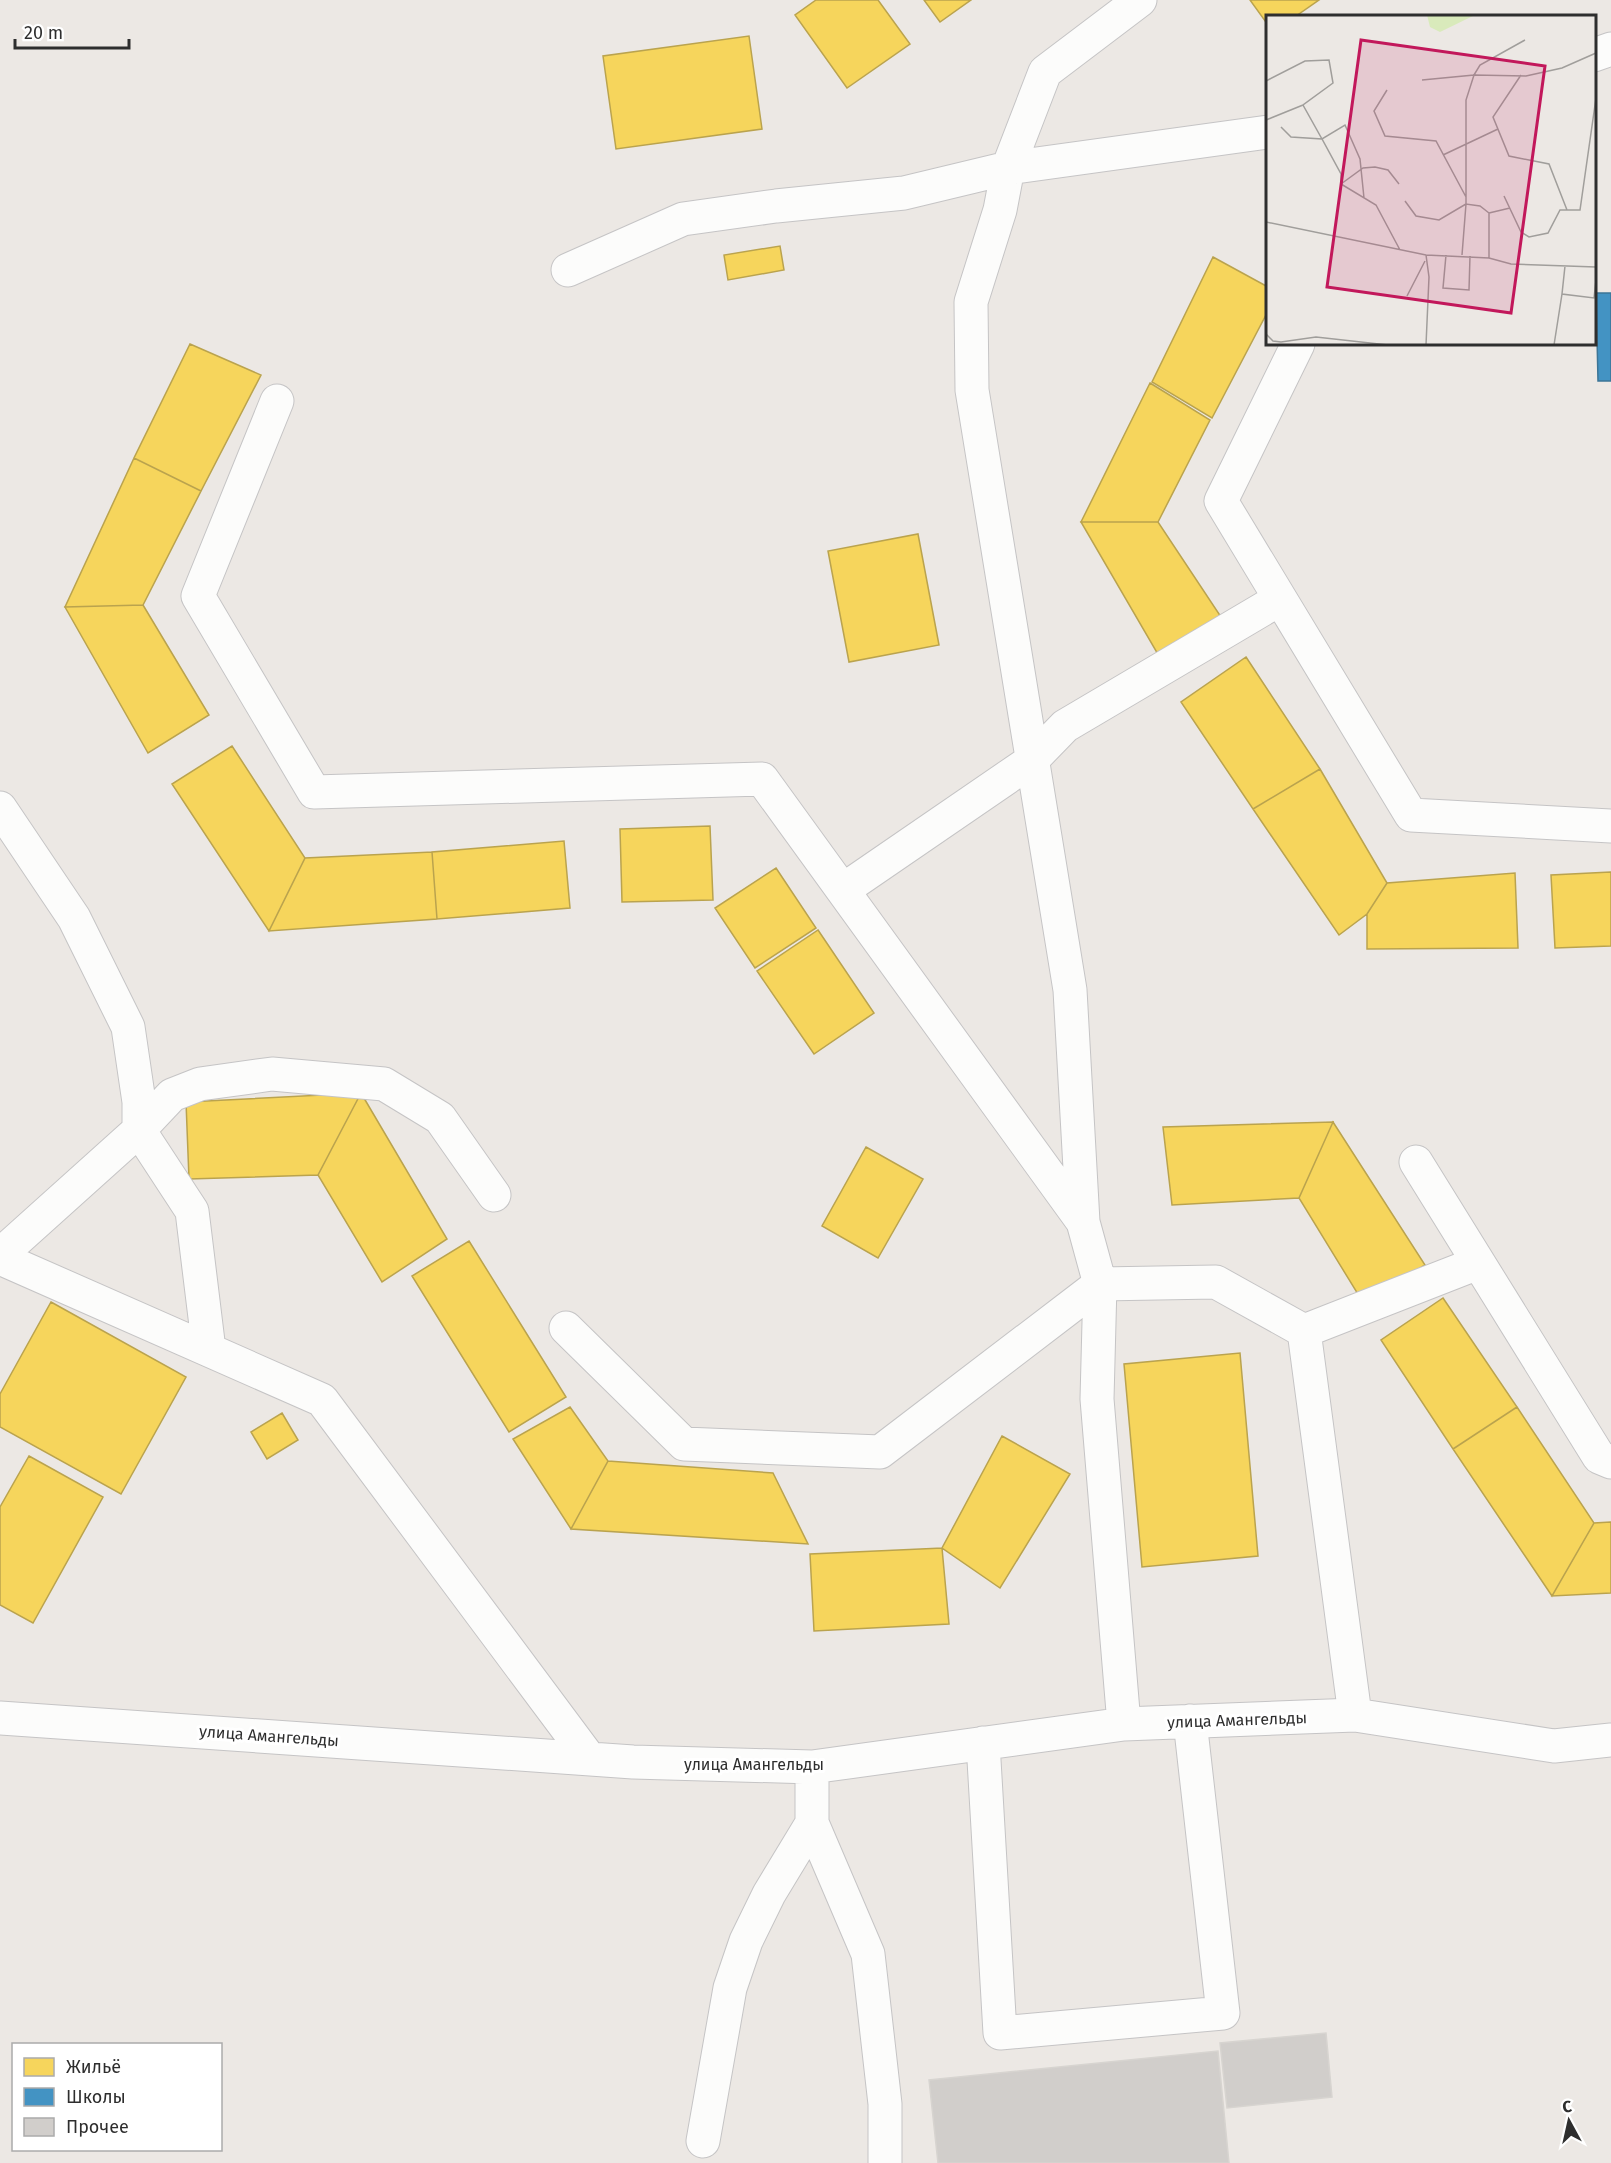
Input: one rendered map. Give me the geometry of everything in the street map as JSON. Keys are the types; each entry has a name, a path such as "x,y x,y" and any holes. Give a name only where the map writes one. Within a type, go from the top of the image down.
{"street":[{"path":"1124,1724 1097,1399 1100,1284 1083,1222 1070,990 972,390 971,303 1000,210 1008,168 1045,72 1140,0"},
{"path":"1596,54 1611,49"},
{"path":"568,270 683,219 904,193 1008,168 1266,132"},
{"path":"1298,345 1221,501 1411,815 1611,826"},
{"path":"278,401 198,596 314,792 762,779 1083,1222"},
{"path":"843,891 1031,761 1065,726 1280,599"},
{"path":"0,808 74,918 128,1027 139,1102 140,1130 192,1211 209,1350"},
{"path":"494,1195 440,1118 384,1084 272,1074 200,1084 172,1095 140,1130 0,1257 322,1400 589,1758"},
{"path":"1416,1162 1599,1457 1611,1462"},
{"path":"1304,1331 1478,1263"},
{"path":"566,1328 684,1444 880,1452 1100,1284 1216,1282 1304,1331"},
{"path":"1304,1331 1355,1715"},
{"name":"улица Амангельды","path":"0,1718 589,1758 812,1767 1124,1724 1355,1715 1554,1746 1611,1740"},
{"path":"983,1743 1000,2033 1223,2013 1190,1721"},
{"path":"812,1767 812,1823 868,1954 885,2104 885,2163"},
{"path":"703,2141 730,1989 746,1941 769,1894 812,1823"}],"building: Жильё":[{"path":"816,0 878,0 910,44 847,88 795,15"},
{"path":"924,0 971,0 940,22"},
{"path":"1250,0 1319,0 1297,15 1266,15 1266,22"},
{"path":"749,36 762,129 616,149 603,56"},
{"path":"780,246 784,270 728,280 724,255"},
{"path":"1213,257 1266,286 1266,315 1212,418 1152,382"},
{"path":"190,344 261,375 201,491 134,458"},
{"path":"1150,383 1210,420 1158,522 1081,522"},
{"path":"134,458 201,491 143,605 65,607"},
{"path":"1081,522 1158,522 1227,626 1163,663"},
{"path":"918,534 939,645 849,662 828,551"},
{"path":"143,605 209,715 148,753 65,607"},
{"path":"1246,657 1320,769 1253,809 1181,702"},
{"path":"232,746 305,858 269,931 172,784"},
{"path":"1320,769 1387,883 1367,914 1339,935 1253,809"},
{"path":"710,826 713,900 622,902 620,829"},
{"path":"564,841 570,908 437,919 432,852"},
{"path":"432,852 437,919 269,931 305,858"},
{"path":"776,868 816,928 755,968 715,908"},
{"path":"1611,872 1611,946 1555,948 1551,875"},
{"path":"1515,873 1518,948 1367,949 1367,914 1387,883"},
{"path":"818,930 874,1013 814,1054 757,971"},
{"path":"361,1093 318,1175 189,1179 186,1102"},
{"path":"361,1093 447,1239 382,1282 318,1175"},
{"path":"1333,1122 1299,1198 1172,1205 1163,1127"},
{"path":"1333,1122 1425,1265 1364,1304 1299,1198"},
{"path":"866,1147 923,1179 878,1258 822,1226"},
{"path":"469,1241 566,1397 509,1432 412,1276"},
{"path":"1443,1298 1517,1407 1453,1449 1381,1340"},
{"path":"51,1302 186,1377 121,1494 0,1427 0,1394"},
{"path":"1240,1353 1258,1556 1142,1567 1124,1364"},
{"path":"570,1407 608,1461 571,1529 513,1439"},
{"path":"1517,1407 1594,1523 1552,1596 1453,1449"},
{"path":"282,1413 298,1440 267,1459 251,1432"},
{"path":"1002,1436 1070,1474 1000,1588 942,1548"},
{"path":"29,1456 103,1497 33,1623 0,1605 0,1507"},
{"path":"608,1461 773,1473 808,1544 571,1529"},
{"path":"1611,1522 1611,1593 1552,1596 1594,1523"},
{"path":"942,1548 949,1624 814,1631 810,1554"}],"building: Школы":[{"path":"1596,293 1611,293 1611,381 1598,381"}],"building: Прочее":[{"path":"1326,2033 1332,2097 1227,2108 1220,2043"},
{"path":"1218,2051 1229,2163 938,2163 929,2080"}]}
